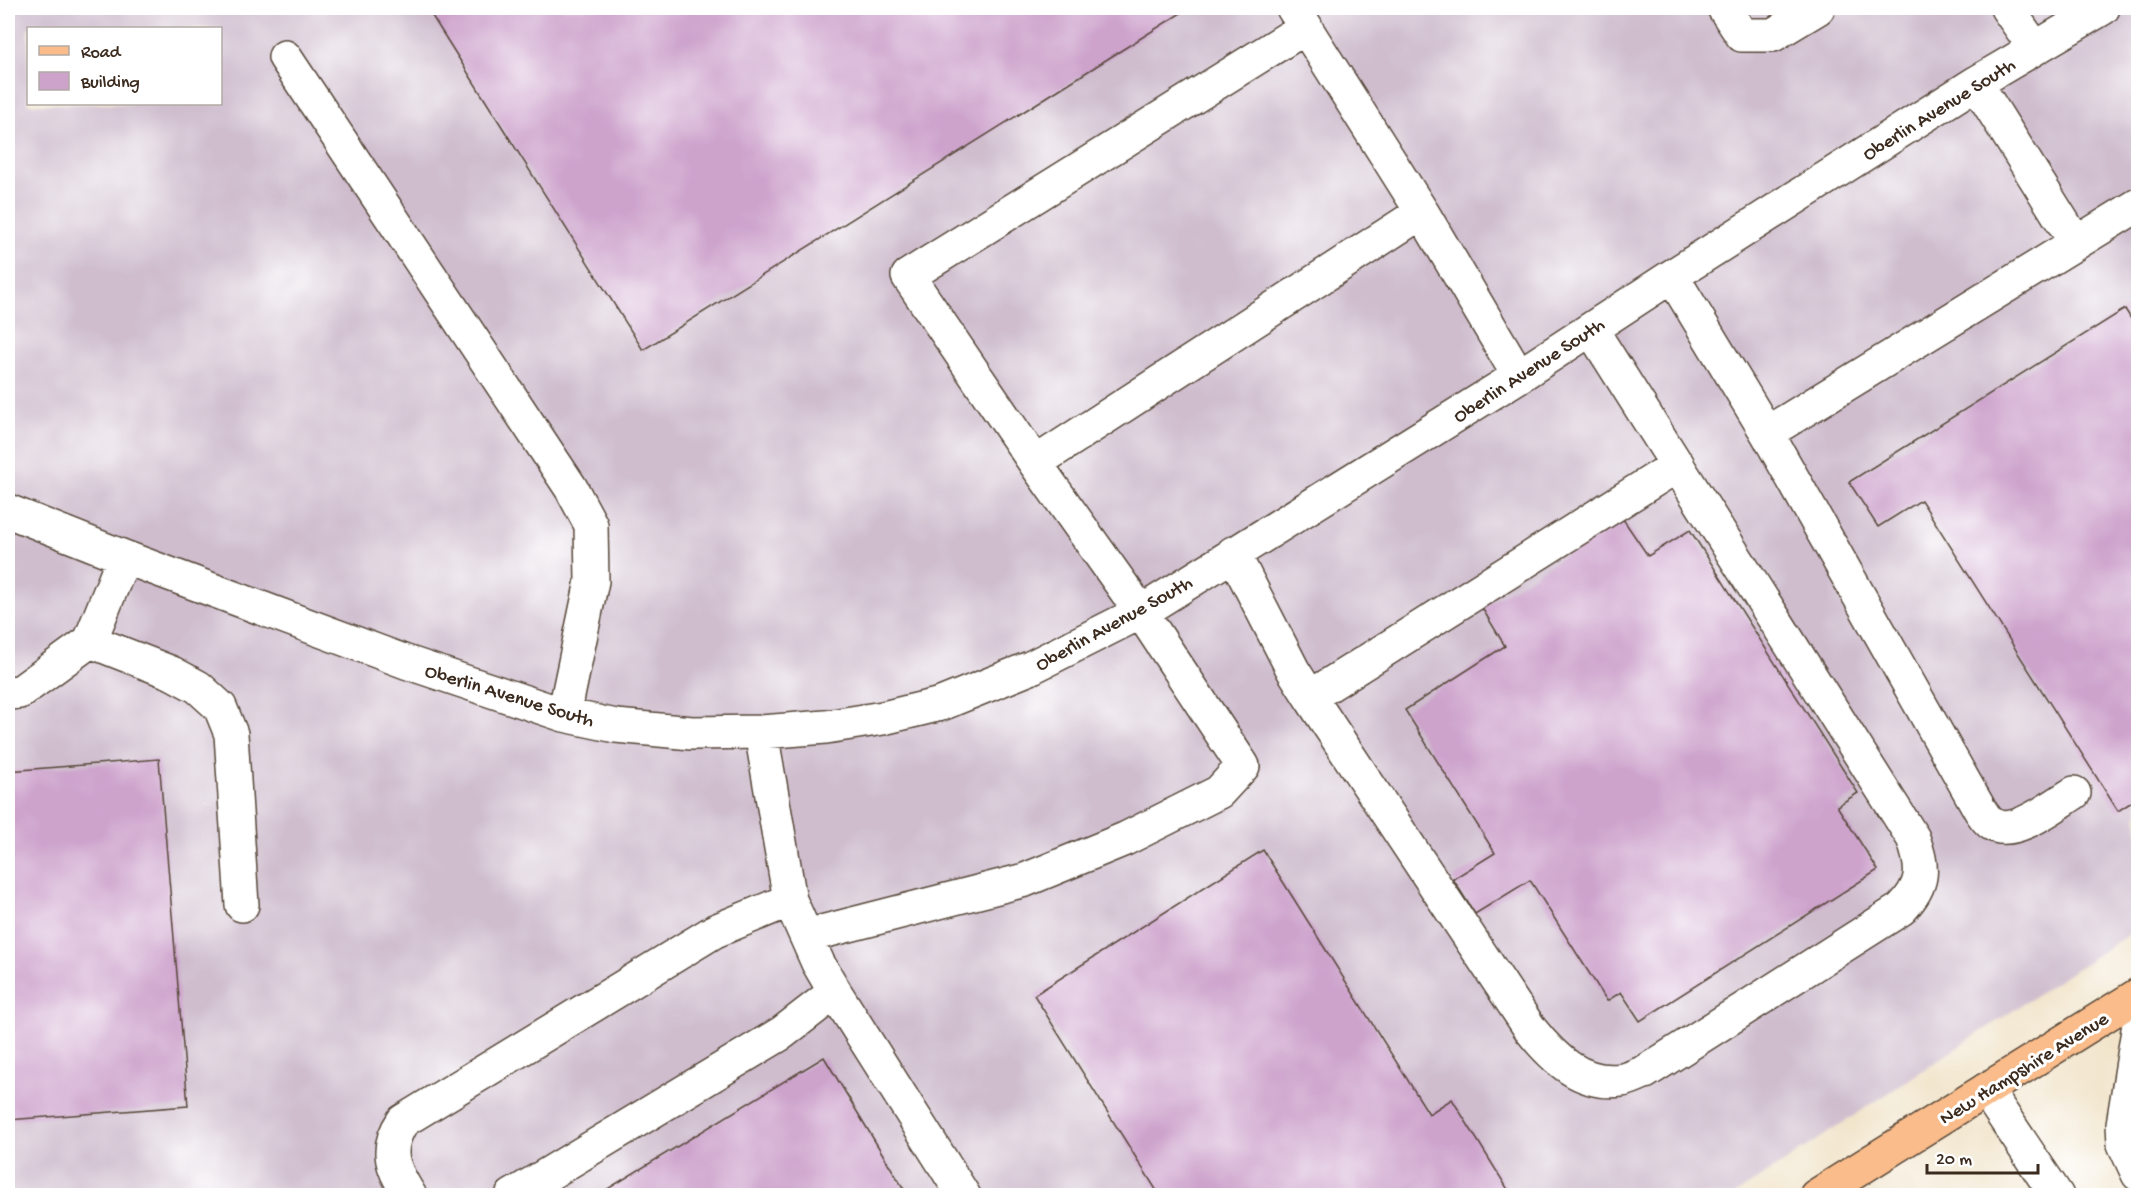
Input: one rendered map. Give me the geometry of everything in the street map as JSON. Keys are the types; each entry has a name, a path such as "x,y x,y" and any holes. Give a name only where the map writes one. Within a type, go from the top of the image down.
{"main road":[{"name":"New Hampshire Avenue","path":"1816,1196 2139,995"}],"street":[{"path":"1724,8 1742,34 1762,35 1773,35 1818,8"},
{"path":"2007,8 2035,48"},
{"name":"Oberlin Avenue South","path":"8,511 124,557 416,666 564,715 616,726 692,733 761,732 826,727 883,718 941,704 1030,668 1141,612 1519,376 1976,83 2103,8"},
{"path":"806,936 1025,879 1125,839 1219,792 1243,766 1141,612 1035,463 908,276 1300,17 1422,213 1519,376"},
{"path":"285,57 571,488 591,525 592,581 564,715"},
{"path":"1976,83 2076,243"},
{"path":"1767,432 2139,205"},
{"path":"1035,463 1422,213"},
{"path":"1672,276 1767,432 1935,734 1980,810 1991,824 2002,828 2017,826 2074,793"},
{"path":"1233,553 1293,670 1310,698 1525,1020 1550,1053 1573,1072 1598,1080 1623,1080 1655,1065 1901,909 1913,897 1921,877 1921,859 1913,838 1591,329"},
{"path":"1310,698 1678,465"},
{"path":"8,693 20,692 90,641 124,557"},
{"path":"90,641 172,673 198,687 220,707 231,734 242,905"},
{"path":"761,732 790,900 818,963 963,1196"},
{"path":"410,1196 392,1164 393,1140 403,1121 716,931 790,900"},
{"path":"512,1196 782,1033 835,992"},
{"path":"2139,1030 2123,1124 2124,1144 2139,1174"},
{"path":"1986,1090 2057,1196"}],"shaded area":[{"path":"8,8 2138,8 2138,928 1734,1195 8,1195"}],"building":[{"path":"427,8 1189,8 643,350"},
{"path":"2125,309 2138,330 2138,798 2118,811 1921,500 1878,527 1849,482"},
{"path":"1623,519 1648,556 1690,530 1858,793 1837,806 1878,870 1640,1021 1621,992 1607,1001 1530,880 1475,914 1453,879 1495,853 1405,710 1505,646 1482,608"},
{"path":"159,759 188,1106 8,1120 8,771"},
{"path":"1263,850 1429,1114 1452,1099 1512,1196 1160,1196 1034,995"},
{"path":"824,1057 908,1196 596,1196"}]}
